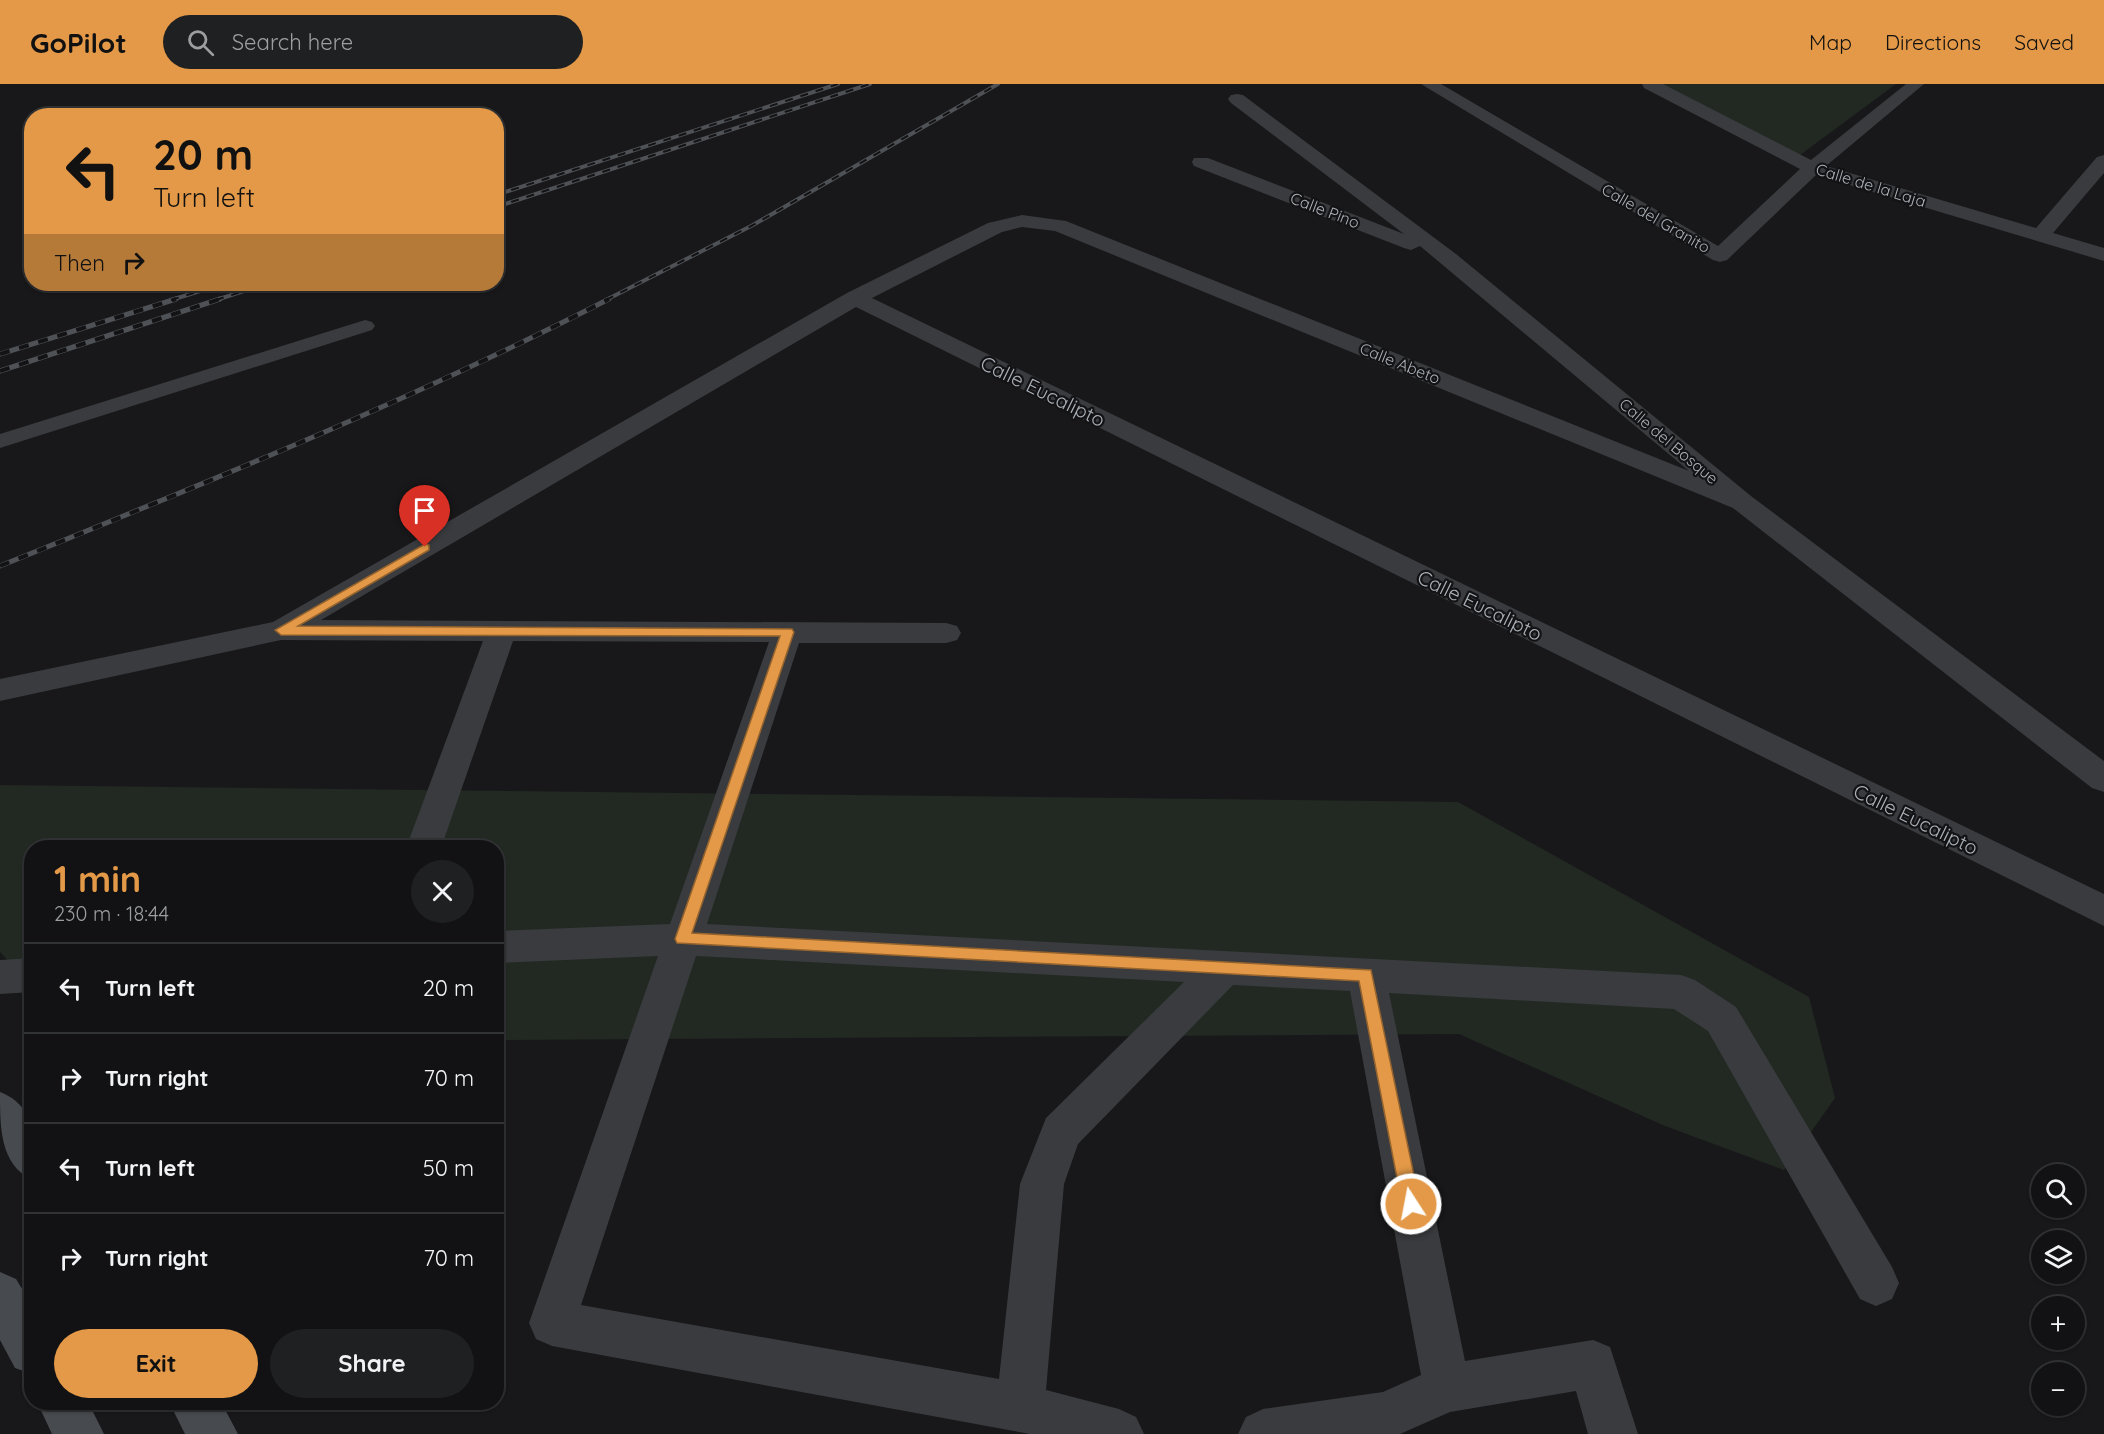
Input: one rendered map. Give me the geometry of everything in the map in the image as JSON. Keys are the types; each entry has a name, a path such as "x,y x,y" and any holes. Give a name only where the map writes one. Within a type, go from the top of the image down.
{"street":[{"name":"Calle del Granito","path":"1428,84 1720,256 1812,168 1916,84"},
{"name":"Calle de la Laja","path":"1650,84 1812,168 2104,255"},
{"name":"Calle del Bosque","path":"1237,99 1449,258 1742,502 2104,778"},
{"path":"2040,236 2104,161"},
{"name":"Calle Pino","path":"1201,162 1449,258"},
{"name":"Calle Abeto","path":"281,630 855,298 995,227 1022,221 1059,225 1742,502"},
{"name":"Calle Eucalipto","path":"855,298 2104,911"},
{"path":"0,690 281,630 946,633"},
{"path":"426,840 502,631"},
{"path":"788,632 552,1323 1020,1407 1119,1434"},
{"path":"504,947 683,939 1681,992 1722,1019 1876,1283"},
{"path":"1020,1407 1042,1184 1061,1132 1225,967"},
{"path":"1366,974 1447,1388"},
{"path":"0,977 24,976"},
{"path":"0,1112 24,1147"},
{"path":"0,1295 24,1337"},
{"path":"1263,1434 1385,1416 1447,1388 1593,1364 1613,1434"},
{"path":"66,1410 79,1434"},
{"path":"198,1410 213,1434"}],"lane":[{"path":"0,441 365,326"}],"shaded area":[{"path":"1661,84 1896,84 1796,158"},
{"path":"0,785 1458,802 1809,997 1835,1098 1784,1170 1665,1126 1459,1034 504,1040 504,840 24,840 24,978 0,952"}],"railway":[{"path":"504,192 838,84"},
{"path":"504,204 870,84"},
{"path":"606,300 753,225 998,84"},
{"path":"171,300 200,291"},
{"path":"216,300 244,291"},
{"path":"0,354 176,299"},
{"path":"0,371 220,299"},
{"path":"0,566 231,472 384,406 460,372 609,299"}],"route":[{"path":"425,547 281,630 788,632 683,939 1366,974 1411,1204"}]}
